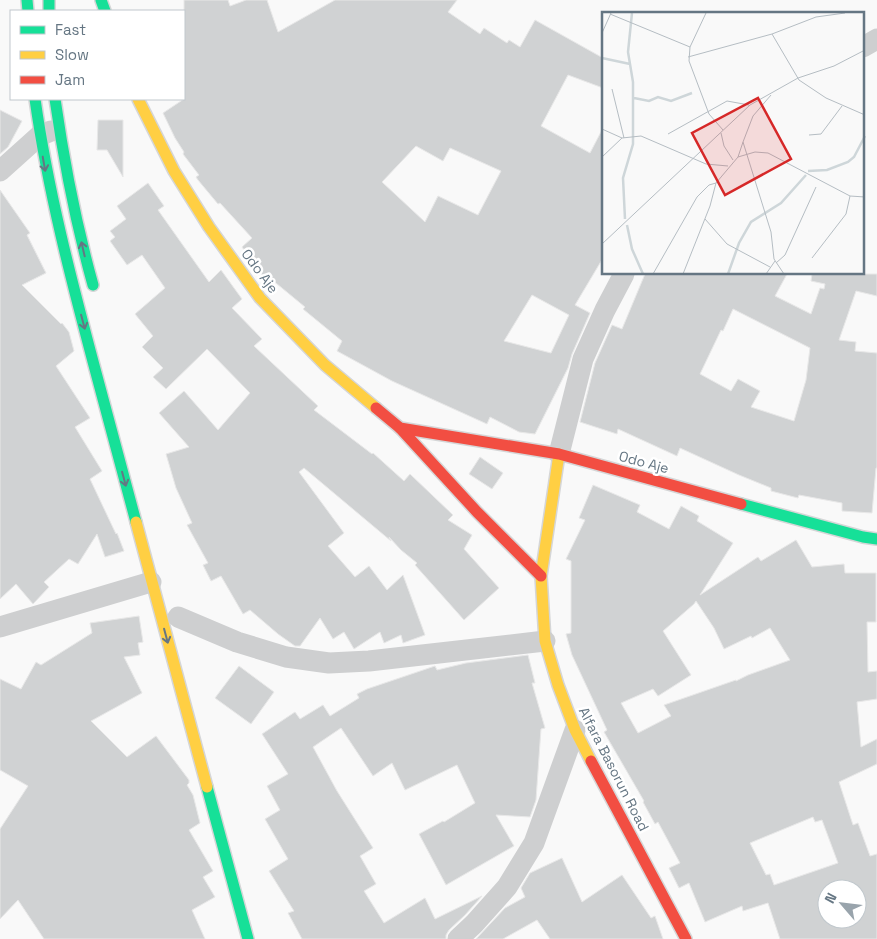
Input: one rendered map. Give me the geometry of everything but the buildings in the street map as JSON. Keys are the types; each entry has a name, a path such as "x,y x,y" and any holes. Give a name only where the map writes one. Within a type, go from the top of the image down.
{"main road":[{"path":"35,100 39,136 61,240 248,939"},
{"path":"55,100 70,193 95,294"},
{"name":"Odo Aje","path":"138,100 174,171 209,227 260,298 325,365 400,428 477,512 541,576"},
{"name":"Odo Aje","path":"400,428 559,454 863,537 877,539"},
{"name":"Alfara Basorun Road","path":"559,454 541,576 545,642 558,685 575,730 686,939"}],"street":[{"path":"864,46 877,39"},
{"path":"0,171 39,136 59,126"},
{"path":"559,454 583,359 623,275"},
{"path":"0,627 151,582"},
{"path":"178,617 237,642 286,657 329,663 368,662 545,642"},
{"path":"458,939 507,888 534,843 575,730"}],"traffic: fast":[{"path":"27,0 28,10"},
{"path":"49,0 49,10"},
{"path":"101,0 105,10"},
{"path":"35,100 46,167 61,235 136,522"},
{"path":"55,100 71,193 93,285"},
{"path":"741,504 863,537 877,539"},
{"path":"207,787 248,939"}],"traffic: slow":[{"path":"138,100 174,171 209,227 260,298 325,365 376,408"},
{"path":"559,454 541,576 545,641 558,685 575,730 591,761"},
{"path":"136,522 207,787"}],"traffic: jam":[{"path":"376,408 400,428 559,454 741,504"},
{"path":"400,428 477,512 541,576"},
{"path":"591,761 686,939"}]}
